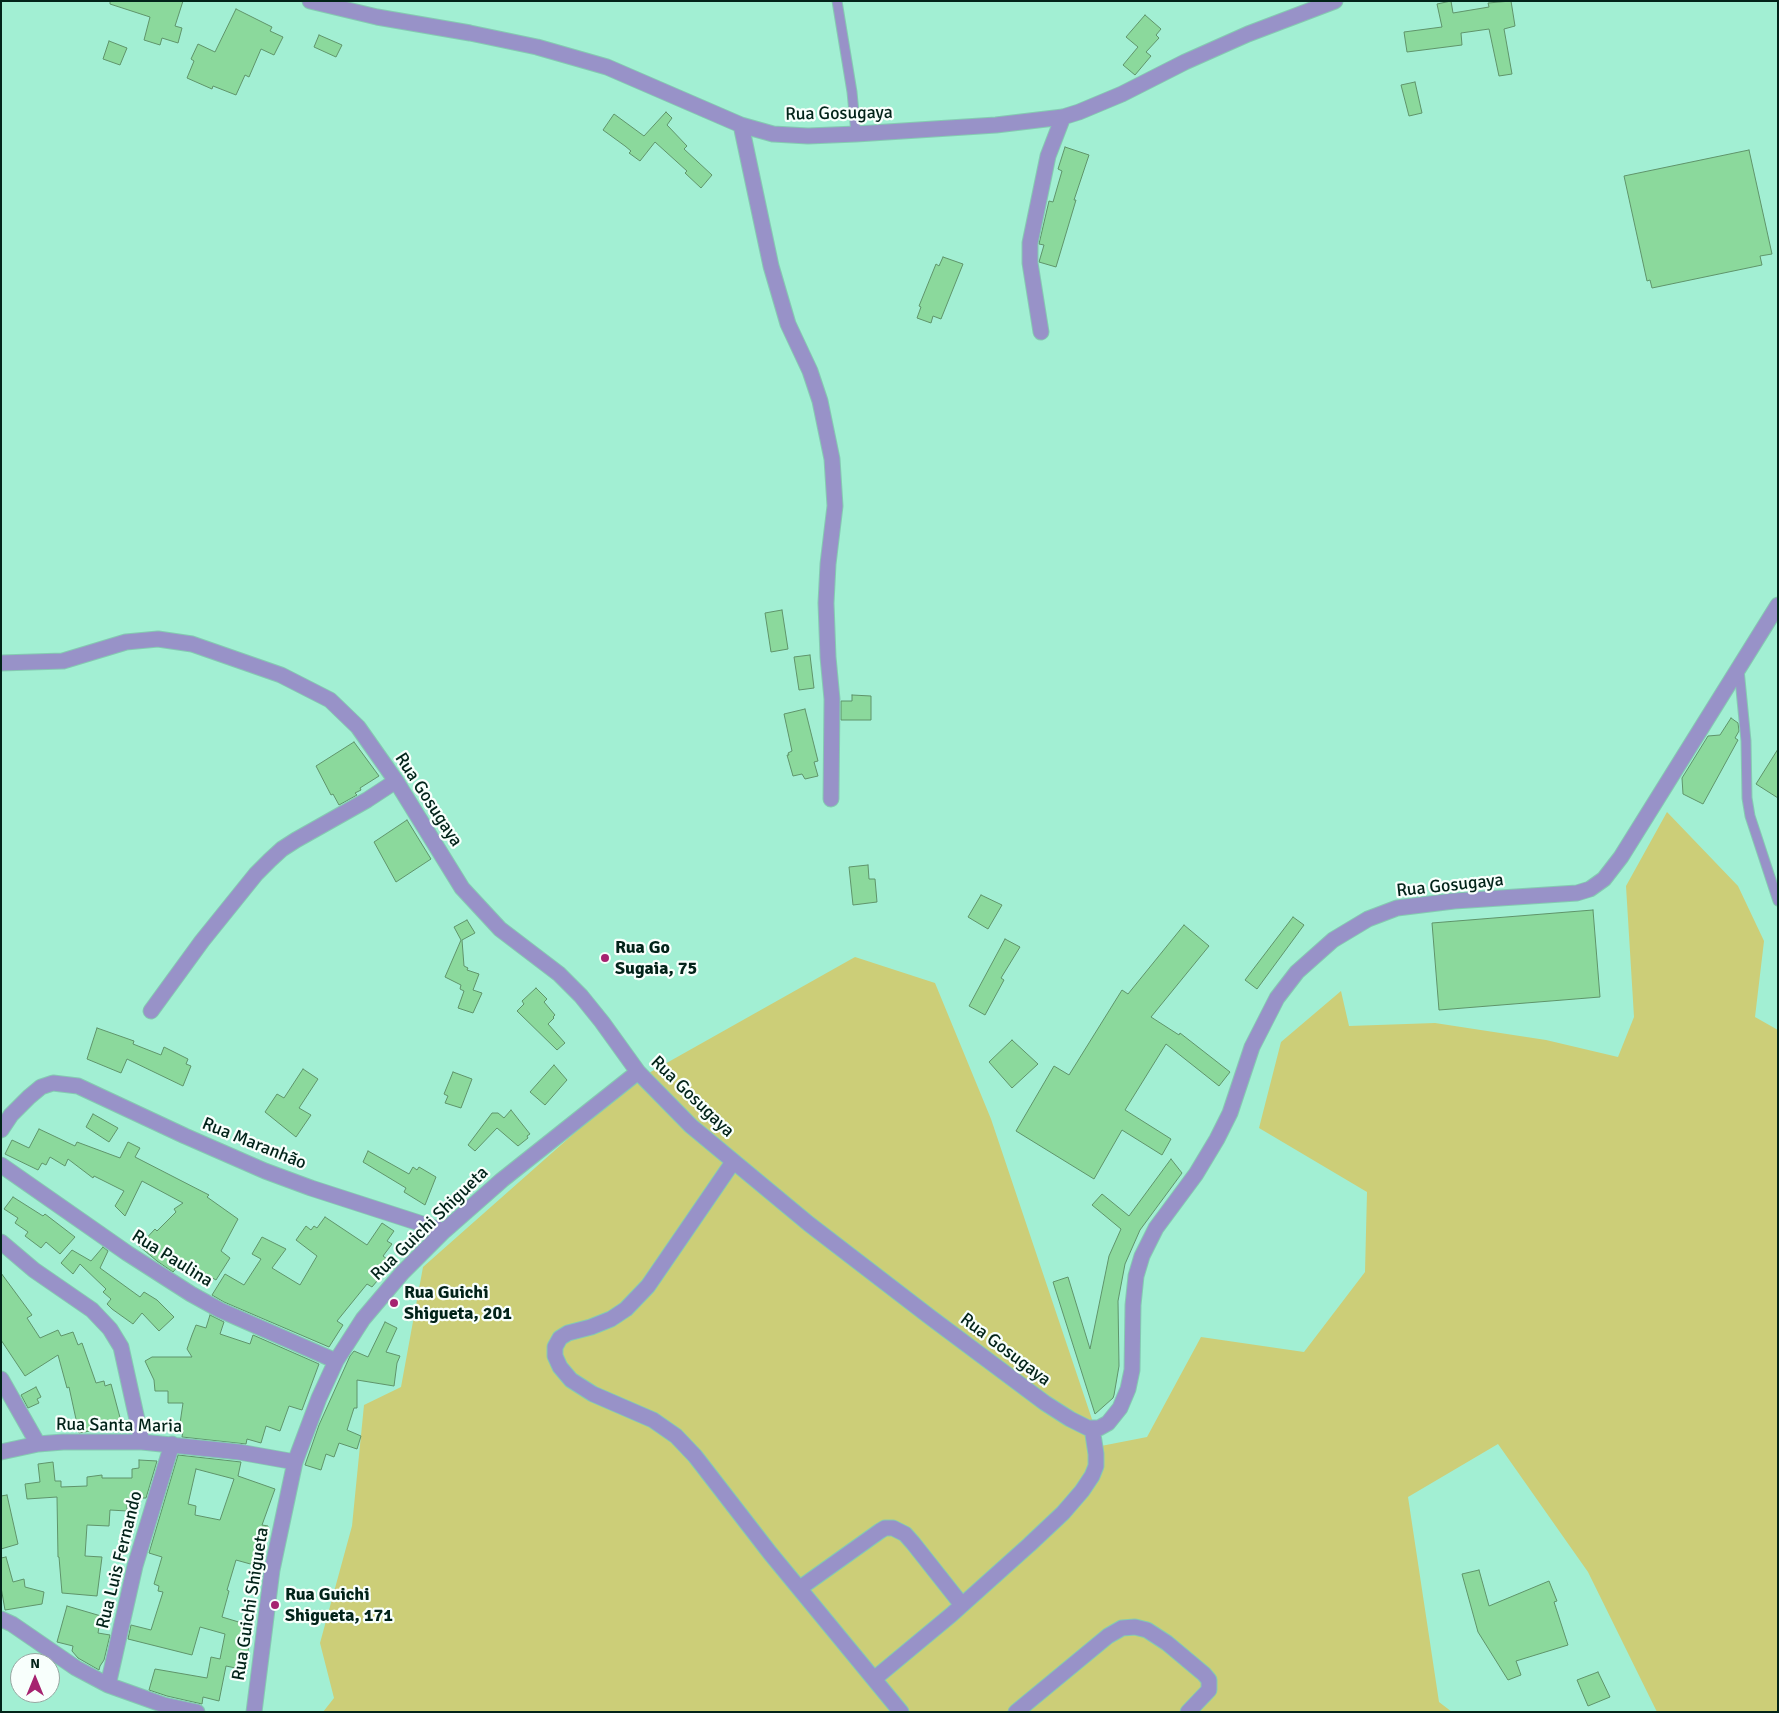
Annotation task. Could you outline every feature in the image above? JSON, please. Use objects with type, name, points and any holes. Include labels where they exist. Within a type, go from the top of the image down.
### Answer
[{"type":"street","name":"Rua Gosugaya","points":[[310,1],[377,17],[478,34],[537,47],[606,67],[741,125],[773,134],[808,136],[996,125],[1063,117],[1122,94],[1185,62],[1248,34],[1336,1]]},
{"type":"street","points":[[1041,332],[1030,263],[1030,243],[1048,156],[1063,117]]},
{"type":"street","points":[[741,125],[771,266],[788,324],[810,371],[820,401],[832,459],[835,506],[828,564],[826,603],[832,699],[831,799]]},
{"type":"street","name":"Rua Gosugaya","points":[[1,663],[63,661],[126,642],[158,639],[192,644],[281,675],[330,700],[358,727],[396,782],[462,888],[500,928],[560,974],[581,996],[638,1072],[691,1126],[733,1162],[907,1300],[1045,1403],[1088,1428],[1099,1428],[1108,1423],[1120,1408],[1128,1389],[1132,1370],[1133,1305],[1136,1276],[1142,1256],[1156,1228],[1196,1174],[1218,1139],[1230,1113],[1252,1047],[1277,998],[1298,972],[1334,940],[1368,919],[1397,908],[1446,902],[1577,893],[1590,889],[1604,879],[1621,857],[1778,605]]},
{"type":"street","points":[[152,1011],[202,941],[256,874],[270,860],[296,840],[396,782]]},
{"type":"street","name":"Rua Guichi Shigueta","points":[[254,1712],[272,1570],[295,1462],[319,1398],[336,1361],[363,1319],[402,1273],[444,1231],[502,1180],[638,1072]]},
{"type":"street","name":"Rua Maranhão","points":[[1,1130],[11,1115],[41,1086],[53,1083],[78,1086],[266,1171],[311,1188],[444,1231]]},
{"type":"street","points":[[733,1162],[648,1286],[626,1309],[611,1319],[568,1333],[560,1338],[555,1347],[555,1356],[560,1367],[571,1380],[593,1394],[653,1420],[676,1436],[695,1456],[901,1712]]},
{"type":"street","name":"Rua Paulina","points":[[1,1165],[120,1248],[191,1294],[220,1310],[336,1361]]},
{"type":"street","points":[[1,1242],[34,1270],[92,1310],[110,1329],[123,1354],[142,1442]]},
{"type":"street","points":[[1,1379],[38,1444]]},
{"type":"street","points":[[874,1679],[962,1605],[1063,1513],[1082,1492],[1096,1466],[1092,1428]]},
{"type":"street","name":"Rua Santa Maria","points":[[1,1452],[38,1444],[63,1442],[142,1442],[239,1452],[295,1462]]},
{"type":"street","name":"Rua Luis Fernando","points":[[108,1686],[135,1566],[172,1444]]},
{"type":"street","points":[[800,1588],[880,1530],[893,1528],[905,1534],[962,1605]]},
{"type":"street","points":[[1,1619],[12,1624],[76,1668],[108,1686],[164,1705],[197,1712]]},
{"type":"street","points":[[1016,1712],[1108,1636],[1122,1628],[1135,1627],[1147,1630],[1160,1639],[1209,1680],[1209,1690],[1188,1712]]},
{"type":"lane","points":[[837,1],[852,92],[856,134]]},
{"type":"lane","points":[[1739,668],[1746,741],[1749,807],[1778,901]]},
{"type":"green space","points":[[1667,812],[1738,886],[1764,941],[1755,1017],[1778,1030],[1778,1712],[1657,1712],[1588,1572],[1498,1444],[1408,1497],[1439,1702],[1452,1712],[323,1712],[334,1698],[320,1643],[352,1526],[364,1405],[401,1387],[423,1267],[631,1083],[855,957],[935,983],[991,1119],[1101,1446],[1147,1437],[1201,1337],[1304,1352],[1365,1272],[1367,1192],[1259,1128],[1281,1042],[1341,991],[1349,1026],[1435,1023],[1546,1040],[1618,1057],[1634,1017],[1626,886]]},
{"type":"building","points":[[110,1],[183,1],[175,26],[182,28],[178,43],[162,38],[160,45],[144,40],[150,17],[110,4]]},
{"type":"building","points":[[1451,1],[1453,13],[1489,7],[1488,3],[1511,1],[1515,26],[1504,29],[1512,74],[1499,76],[1489,29],[1461,33],[1462,45],[1407,52],[1404,32],[1442,27],[1437,4]]},
{"type":"building","points":[[236,9],[272,27],[270,31],[283,37],[274,55],[261,49],[249,77],[245,75],[236,95],[213,86],[212,89],[187,78],[194,61],[191,59],[198,44],[215,52]]},
{"type":"building","points":[[1145,15],[1161,29],[1156,35],[1159,38],[1146,52],[1151,56],[1135,75],[1123,65],[1138,47],[1126,37]]},
{"type":"building","points":[[319,35],[342,45],[336,57],[314,47]]},
{"type":"building","points":[[109,41],[127,48],[120,65],[103,59]]},
{"type":"building","points":[[1415,82],[1422,113],[1409,116],[1401,85]]},
{"type":"building","points":[[666,112],[672,118],[667,125],[687,146],[684,149],[712,175],[701,188],[685,173],[687,171],[655,142],[640,161],[629,153],[631,151],[603,130],[614,114],[644,136]]},
{"type":"building","points":[[1065,147],[1089,155],[1074,200],[1076,200],[1056,267],[1039,262],[1044,245],[1039,244],[1049,201],[1053,202],[1062,171],[1058,169]]},
{"type":"building","points":[[1749,150],[1772,254],[1760,256],[1762,265],[1652,288],[1650,280],[1647,281],[1624,176]]},
{"type":"building","points":[[943,257],[963,264],[941,319],[933,316],[931,323],[917,318],[921,307],[919,306],[936,264],[939,266]]},
{"type":"building","points":[[782,610],[788,649],[771,652],[765,613]]},
{"type":"building","points":[[810,655],[814,688],[799,690],[794,657]]},
{"type":"building","points":[[852,695],[871,696],[871,720],[841,720],[841,701],[852,701]]},
{"type":"building","points":[[805,709],[818,761],[814,762],[818,776],[805,779],[802,774],[793,776],[787,755],[792,751],[784,714]]},
{"type":"building","points":[[1731,718],[1738,723],[1739,731],[1735,738],[1738,740],[1703,804],[1683,794],[1682,778],[1708,736],[1720,735]]},
{"type":"building","points":[[354,742],[379,776],[360,788],[361,790],[355,793],[357,795],[339,805],[333,794],[331,795],[316,766]]},
{"type":"building","points":[[1778,749],[1778,798],[1756,784]]},
{"type":"building","points":[[407,820],[431,859],[396,882],[374,842]]},
{"type":"building","points":[[868,865],[869,879],[875,879],[877,902],[853,905],[849,867]]},
{"type":"building","points":[[981,895],[1002,905],[988,929],[968,917]]},
{"type":"building","points":[[1593,910],[1600,997],[1439,1010],[1432,923]]},
{"type":"building","points":[[1293,917],[1304,925],[1257,989],[1245,980]]},
{"type":"building","points":[[467,920],[475,933],[462,940],[464,966],[468,968],[467,970],[479,974],[473,990],[482,993],[473,1013],[458,1008],[464,991],[460,989],[461,985],[445,977],[461,940],[454,927]]},
{"type":"building","points":[[1184,925],[1209,946],[1151,1017],[1179,1035],[1180,1033],[1230,1072],[1219,1086],[1166,1044],[1125,1110],[1171,1139],[1162,1155],[1122,1130],[1094,1179],[1016,1131],[1054,1066],[1069,1075],[1122,990],[1128,994]]},
{"type":"building","points":[[1005,939],[1020,947],[1001,978],[1004,980],[985,1015],[969,1006]]},
{"type":"building","points":[[536,988],[547,999],[544,1002],[555,1015],[548,1024],[565,1043],[557,1050],[517,1011],[524,1004],[522,1001]]},
{"type":"building","points":[[97,1028],[134,1041],[133,1044],[161,1055],[164,1047],[188,1059],[186,1064],[191,1066],[183,1086],[127,1059],[121,1073],[87,1059]]},
{"type":"building","points":[[1012,1040],[1038,1064],[1012,1088],[989,1062]]},
{"type":"building","points":[[554,1065],[567,1080],[545,1105],[530,1092]]},
{"type":"building","points":[[303,1069],[318,1079],[299,1108],[311,1115],[296,1137],[265,1112],[277,1094],[284,1098]]},
{"type":"building","points":[[453,1072],[472,1079],[461,1108],[445,1103],[448,1096],[444,1094]]},
{"type":"building","points":[[511,1110],[530,1134],[527,1136],[528,1138],[518,1146],[497,1128],[475,1151],[468,1145],[492,1113],[498,1113],[504,1118]]},
{"type":"building","points":[[93,1114],[118,1128],[109,1142],[86,1127]]},
{"type":"building","points":[[39,1129],[75,1146],[77,1142],[120,1158],[128,1142],[140,1148],[135,1157],[209,1195],[207,1197],[238,1219],[221,1251],[230,1258],[216,1280],[183,1261],[173,1272],[139,1246],[155,1229],[157,1231],[176,1212],[174,1209],[183,1203],[142,1181],[125,1216],[115,1206],[124,1191],[94,1176],[93,1178],[68,1159],[65,1166],[50,1157],[46,1165],[42,1163],[38,1170],[5,1154],[12,1140],[29,1148]]},
{"type":"building","points":[[368,1151],[409,1174],[413,1167],[417,1170],[419,1167],[436,1177],[425,1205],[404,1192],[406,1188],[363,1162]]},
{"type":"building","points":[[1171,1159],[1182,1173],[1140,1230],[1125,1264],[1118,1301],[1119,1366],[1114,1395],[1095,1414],[1053,1282],[1068,1277],[1090,1349],[1109,1256],[1121,1229],[1092,1205],[1102,1194],[1129,1216]]},
{"type":"building","points":[[13,1197],[43,1216],[45,1214],[75,1237],[60,1254],[46,1242],[41,1248],[25,1236],[28,1232],[15,1223],[18,1218],[4,1209]]},
{"type":"building","points":[[325,1217],[367,1245],[382,1223],[394,1231],[387,1241],[392,1244],[383,1256],[392,1263],[372,1287],[367,1284],[337,1321],[343,1325],[329,1347],[224,1302],[212,1295],[225,1274],[244,1285],[261,1259],[252,1254],[262,1237],[286,1249],[272,1268],[300,1285],[317,1256],[296,1240],[306,1226],[311,1230],[314,1226],[317,1228]]},
{"type":"building","points":[[103,1247],[108,1251],[100,1268],[140,1297],[144,1292],[157,1300],[174,1317],[159,1331],[142,1313],[133,1324],[112,1309],[107,1304],[111,1299],[103,1292],[106,1289],[80,1264],[73,1274],[61,1263],[72,1250],[91,1261]]},
{"type":"building","points":[[1,1273],[32,1315],[27,1318],[40,1338],[58,1330],[61,1336],[73,1332],[78,1345],[82,1343],[96,1383],[104,1381],[105,1386],[111,1384],[122,1425],[79,1433],[69,1387],[67,1388],[58,1355],[25,1376],[1,1340]]},
{"type":"building","points":[[210,1315],[224,1322],[220,1334],[250,1344],[253,1335],[319,1364],[302,1410],[289,1406],[280,1431],[266,1426],[261,1443],[247,1439],[246,1444],[182,1437],[183,1431],[179,1430],[183,1403],[168,1403],[168,1391],[155,1391],[154,1380],[145,1361],[152,1357],[192,1357],[187,1349],[196,1325],[206,1328]]},
{"type":"building","points":[[385,1322],[397,1328],[386,1352],[400,1356],[397,1363],[394,1386],[357,1380],[357,1408],[354,1408],[347,1430],[361,1436],[357,1449],[339,1443],[334,1457],[326,1454],[321,1470],[305,1465],[319,1425],[350,1356],[354,1351],[368,1357]]},
{"type":"building","points":[[36,1387],[41,1397],[37,1399],[39,1403],[28,1408],[21,1395]]},
{"type":"building","points":[[178,1455],[241,1462],[238,1476],[275,1489],[262,1525],[268,1526],[262,1551],[259,1550],[254,1565],[236,1560],[227,1590],[229,1591],[222,1617],[252,1626],[245,1670],[226,1666],[219,1701],[203,1697],[202,1704],[149,1690],[155,1669],[207,1678],[211,1657],[220,1659],[225,1634],[200,1627],[192,1655],[128,1639],[131,1625],[151,1630],[163,1592],[158,1591],[159,1586],[154,1584],[162,1557],[149,1553]],"holes":[[[196,1469],[234,1479],[220,1520],[195,1515],[196,1506],[188,1504]]]},
{"type":"building","points":[[139,1460],[157,1461],[146,1498],[130,1498],[130,1503],[127,1503],[127,1511],[110,1510],[109,1526],[87,1525],[85,1556],[102,1557],[97,1596],[62,1593],[58,1557],[57,1497],[27,1499],[25,1484],[40,1482],[38,1464],[53,1462],[55,1481],[61,1481],[61,1487],[87,1486],[87,1477],[102,1475],[102,1478],[132,1478],[132,1469],[139,1468]]},
{"type":"building","points":[[7,1495],[18,1544],[1,1549],[1,1496]]},
{"type":"building","points":[[6,1557],[13,1582],[24,1579],[25,1587],[44,1592],[42,1604],[5,1610],[1,1587],[1,1558]]},
{"type":"building","points":[[1479,1570],[1489,1606],[1549,1581],[1557,1601],[1554,1602],[1568,1645],[1516,1661],[1521,1675],[1508,1680],[1478,1632],[1462,1574]]},
{"type":"building","points":[[67,1606],[101,1616],[98,1633],[110,1635],[104,1660],[99,1670],[78,1658],[72,1651],[73,1646],[57,1642]]},
{"type":"building","points":[[1598,1672],[1610,1697],[1588,1706],[1577,1680]]},
{"type":"place","name":"Rua Go Sugaia, 75","points":[[605,958]]},
{"type":"place","name":"Rua Guichi Shigueta, 201","points":[[394,1303]]},
{"type":"place","name":"Rua Guichi Shigueta, 171","points":[[275,1605]]}]
